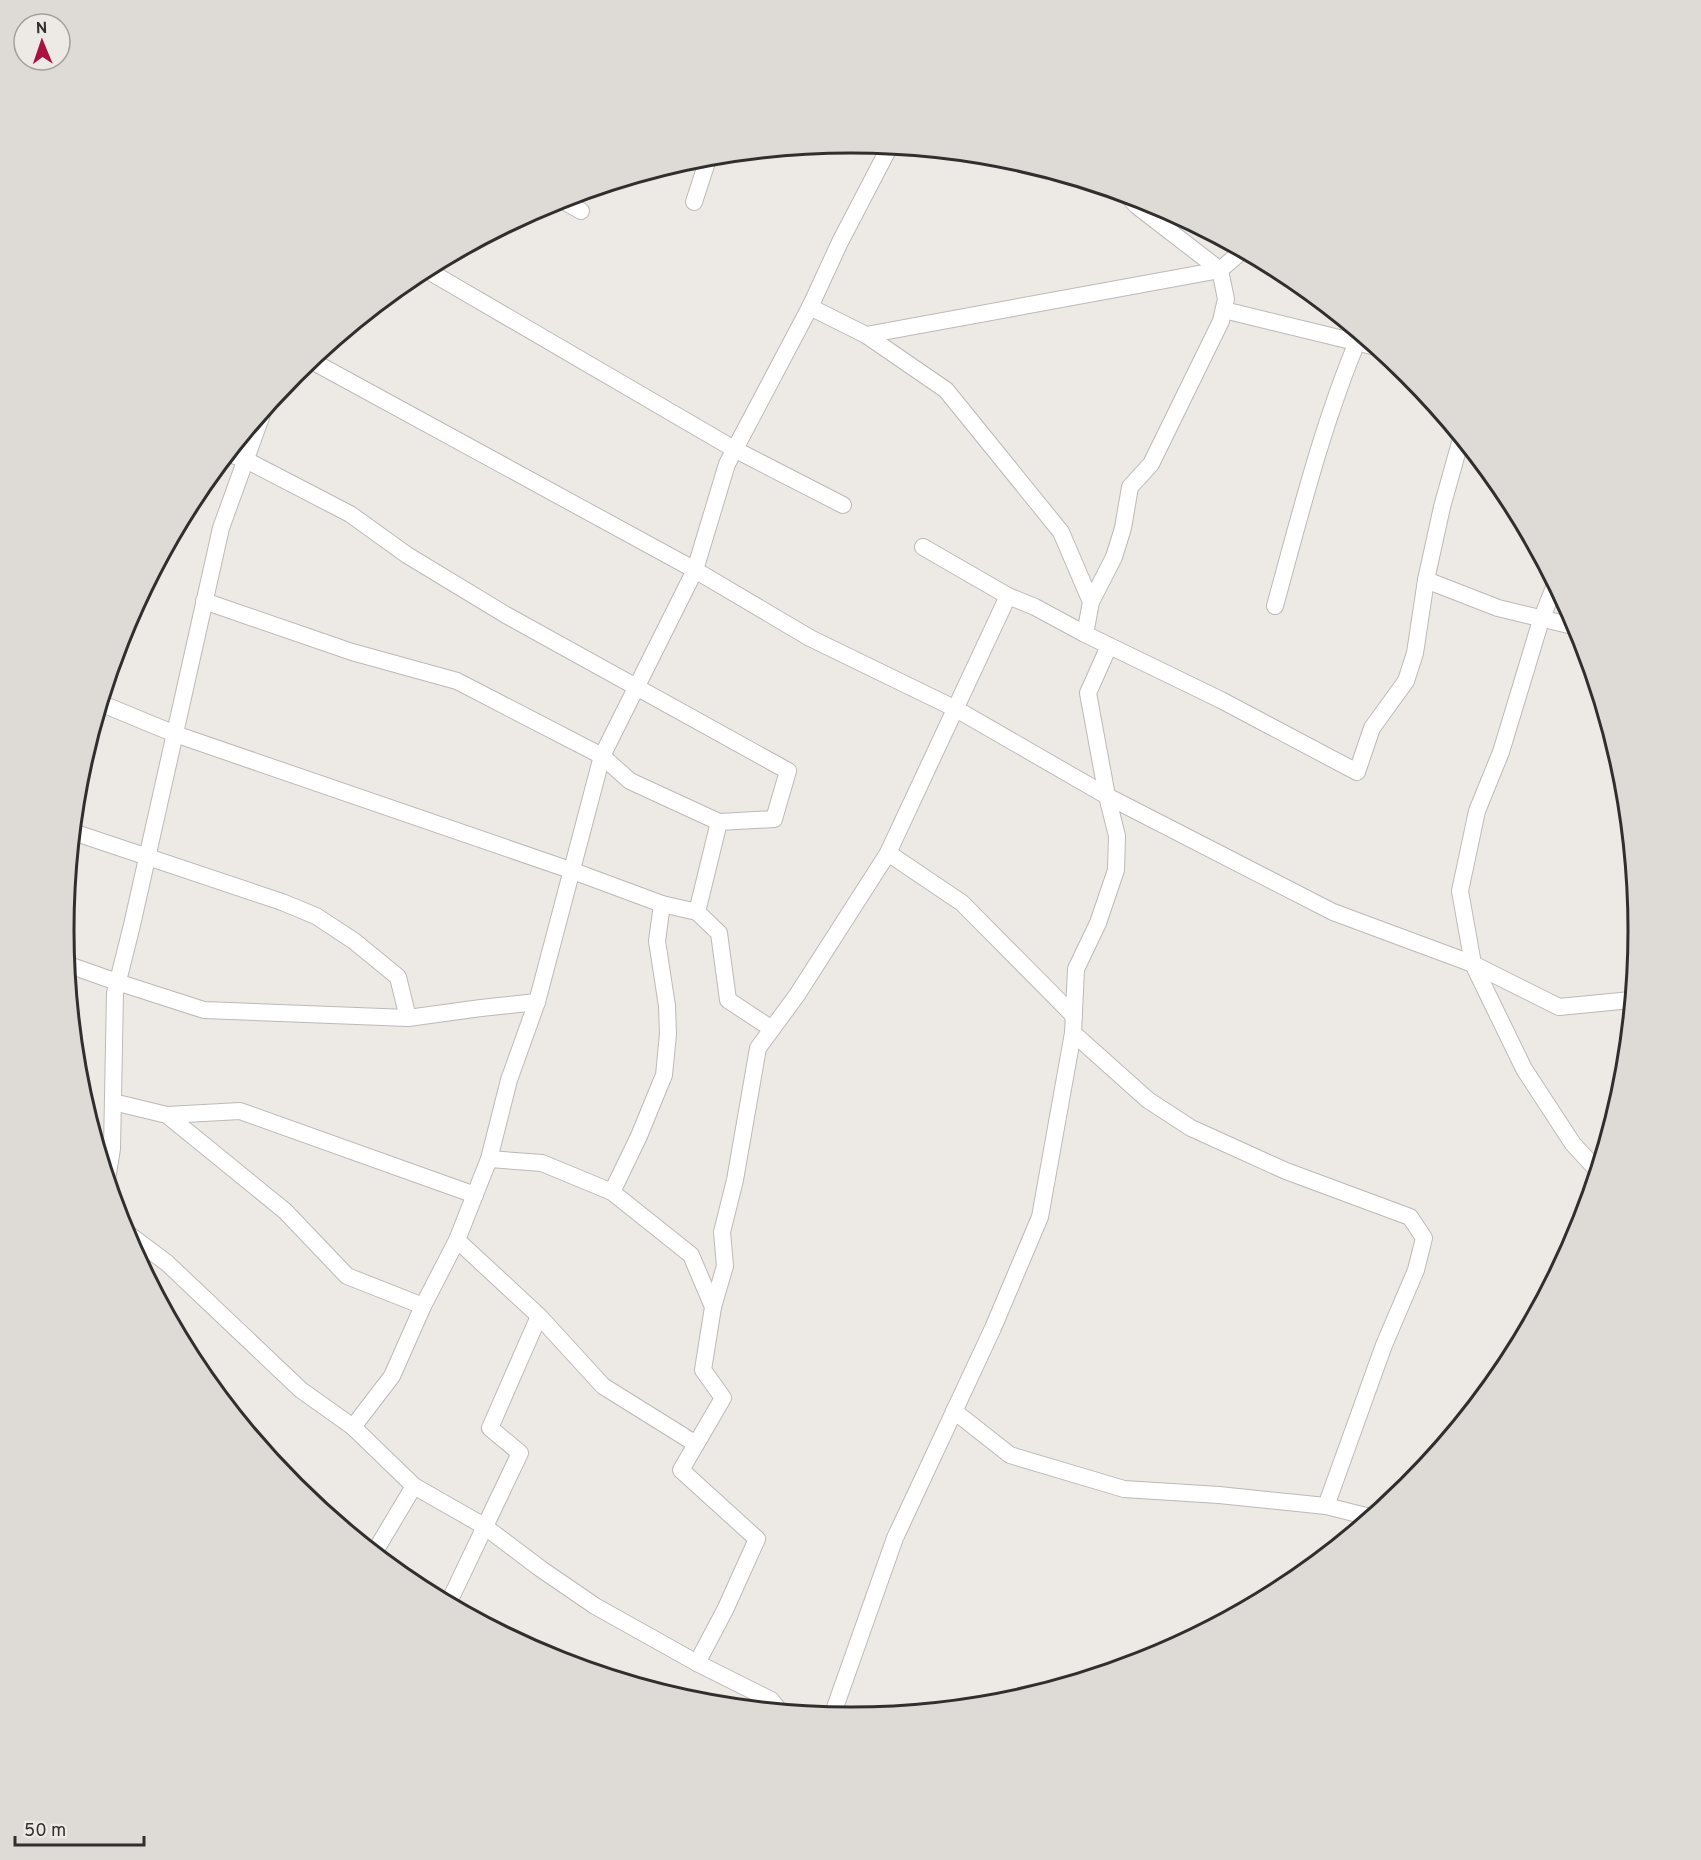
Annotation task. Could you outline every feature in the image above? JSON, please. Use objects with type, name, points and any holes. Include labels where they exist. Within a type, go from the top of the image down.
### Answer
[{"type":"street","points":[[353,1428],[392,1376],[423,1306],[457,1240],[489,1159],[509,1080],[537,1002],[602,756],[695,570],[727,464],[734,449],[810,307],[840,242],[886,154]]},
{"type":"street","points":[[694,202],[705,167]]},
{"type":"street","points":[[571,205],[581,211]]},
{"type":"street","points":[[1084,634],[1091,602],[1114,557],[1123,528],[1131,487],[1151,464],[1167,434],[1221,321],[1226,299],[1220,270],[1142,210]]},
{"type":"street","points":[[866,335],[1220,270],[1236,255]]},
{"type":"street","points":[[434,274],[734,449],[843,505]]},
{"type":"street","points":[[810,307],[866,335],[946,390],[1061,532],[1091,602]]},
{"type":"street","points":[[1224,310],[1353,338]]},
{"type":"street","points":[[1275,606],[1309,483],[1346,367],[1357,341]]},
{"type":"street","points":[[318,365],[695,570],[810,638],[956,709],[1107,796],[1333,912],[1473,964],[1559,1007],[1624,1001]]},
{"type":"street","points":[[110,1163],[117,982],[221,528],[257,429]]},
{"type":"street","points":[[923,547],[1008,596],[1035,607],[1084,634],[1221,700],[1356,772],[1372,728],[1406,681],[1409,672],[1415,653],[1426,580],[1442,507],[1459,447]]},
{"type":"street","points":[[204,601],[352,652],[457,681],[602,756],[630,781],[719,822],[774,819],[788,771],[637,689],[455,585],[407,555],[350,514],[235,456]]},
{"type":"street","points":[[1426,580],[1498,608],[1564,625]]},
{"type":"street","points":[[1551,595],[1541,620],[1501,752],[1477,811],[1460,891],[1473,964],[1524,1070],[1574,1144],[1591,1163]]},
{"type":"street","points":[[697,1663],[725,1610],[757,1539],[681,1470],[723,1398],[703,1370],[713,1307],[725,1266],[722,1232],[735,1180],[758,1048],[797,995],[888,853],[1008,596]]},
{"type":"street","points":[[835,1706],[895,1538],[993,1328],[1040,1216],[1073,1024],[1076,969],[1098,923],[1116,870],[1117,836],[1107,796],[1088,693],[1110,646]]},
{"type":"street","points":[[107,706],[175,734],[573,871],[662,904],[697,912],[719,933],[728,1000],[772,1029]]},
{"type":"street","points":[[697,912],[719,822]]},
{"type":"street","points":[[79,834],[147,859],[282,902],[316,916],[354,941],[398,977],[408,1018]]},
{"type":"street","points":[[888,853],[962,903],[1073,1024],[1148,1100],[1191,1128],[1286,1171],[1410,1216],[1424,1238],[1416,1270],[1384,1345],[1326,1506]]},
{"type":"street","points":[[612,1192],[639,1136],[664,1075],[668,1034],[667,1006],[657,941],[662,904]]},
{"type":"street","points":[[75,967],[204,1010],[408,1018],[537,1002]]},
{"type":"street","points":[[113,1102],[167,1115],[240,1111],[475,1195]]},
{"type":"street","points":[[167,1115],[285,1211],[347,1276],[423,1306]]},
{"type":"street","points":[[105,1146],[112,1149]]},
{"type":"street","points":[[489,1159],[542,1162],[612,1192],[691,1255],[713,1307]]},
{"type":"street","points":[[457,1240],[540,1316],[603,1386],[696,1444]]},
{"type":"street","points":[[140,1243],[167,1263],[302,1390],[353,1428],[414,1486],[484,1526],[595,1606],[773,1702]]},
{"type":"street","points":[[452,1596],[520,1453],[490,1428],[540,1316]]},
{"type":"street","points":[[954,1411],[1010,1455],[1124,1489],[1219,1495],[1326,1506],[1362,1515]]},
{"type":"street","points":[[378,1547],[414,1486]]}]
